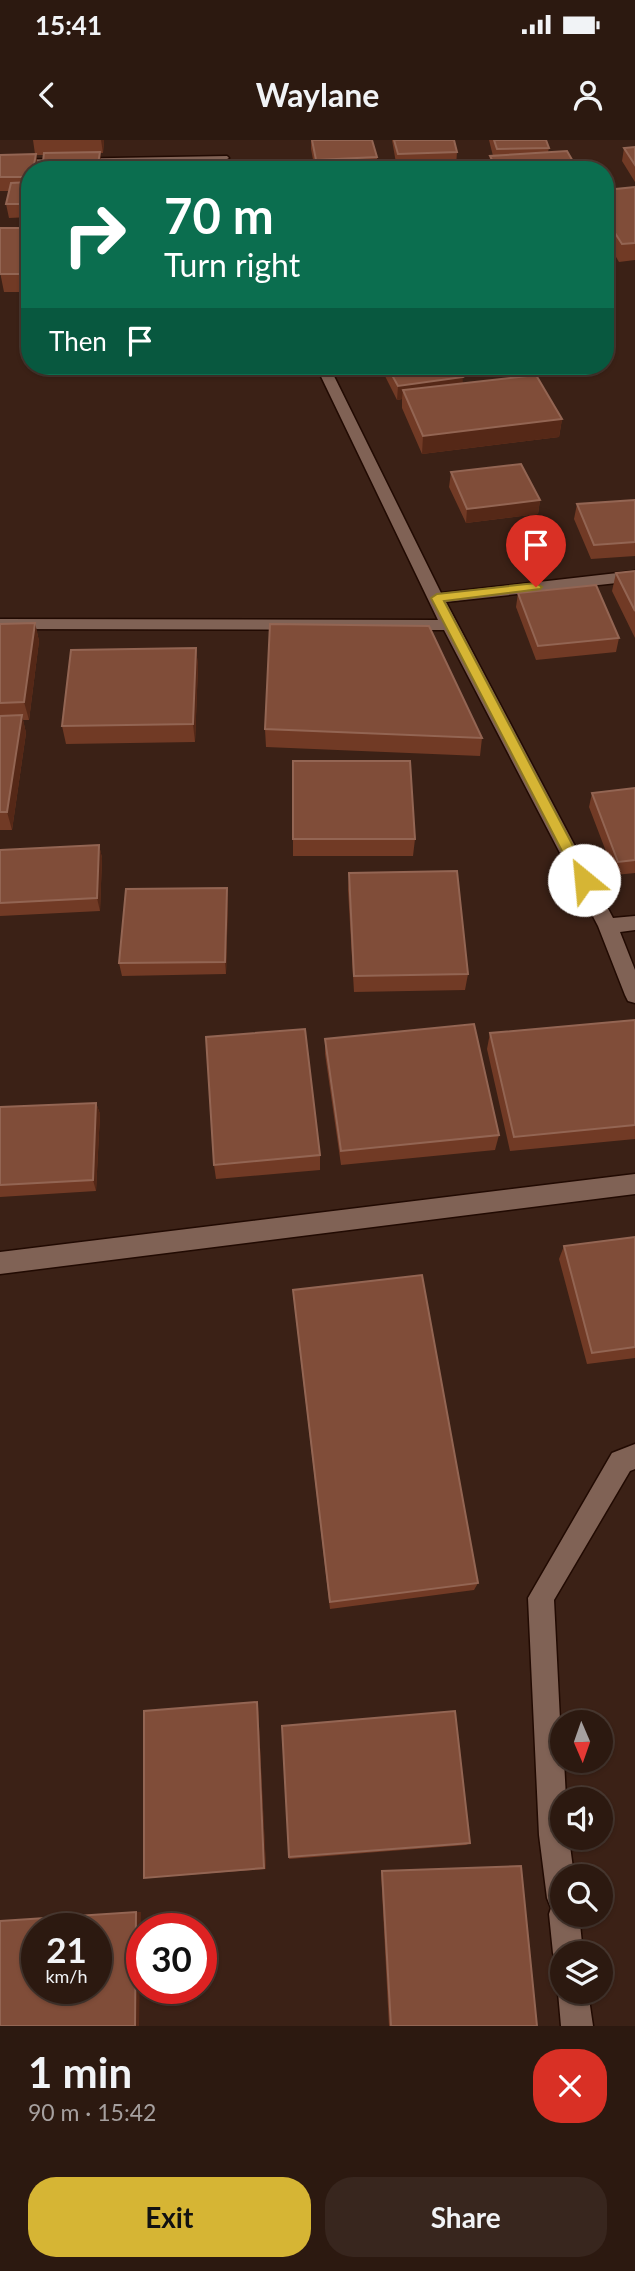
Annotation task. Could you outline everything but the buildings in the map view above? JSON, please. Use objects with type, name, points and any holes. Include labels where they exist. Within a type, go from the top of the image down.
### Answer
[{"type":"street","points":[[45,161],[223,153],[225,161]]},
{"type":"street","points":[[0,163],[21,162]]},
{"type":"street","points":[[326,375],[449,625],[608,926],[635,995]]},
{"type":"street","points":[[437,598],[635,576]]},
{"type":"street","points":[[0,624],[449,625]]},
{"type":"street","points":[[608,926],[635,923]]},
{"type":"street","points":[[0,1263],[635,1184]]},
{"type":"street","points":[[558,1864],[541,1598],[621,1462],[635,1456]]},
{"type":"street","points":[[574,2004],[577,2026]]},
{"type":"route","points":[[536,587],[437,598],[584,880]]}]
